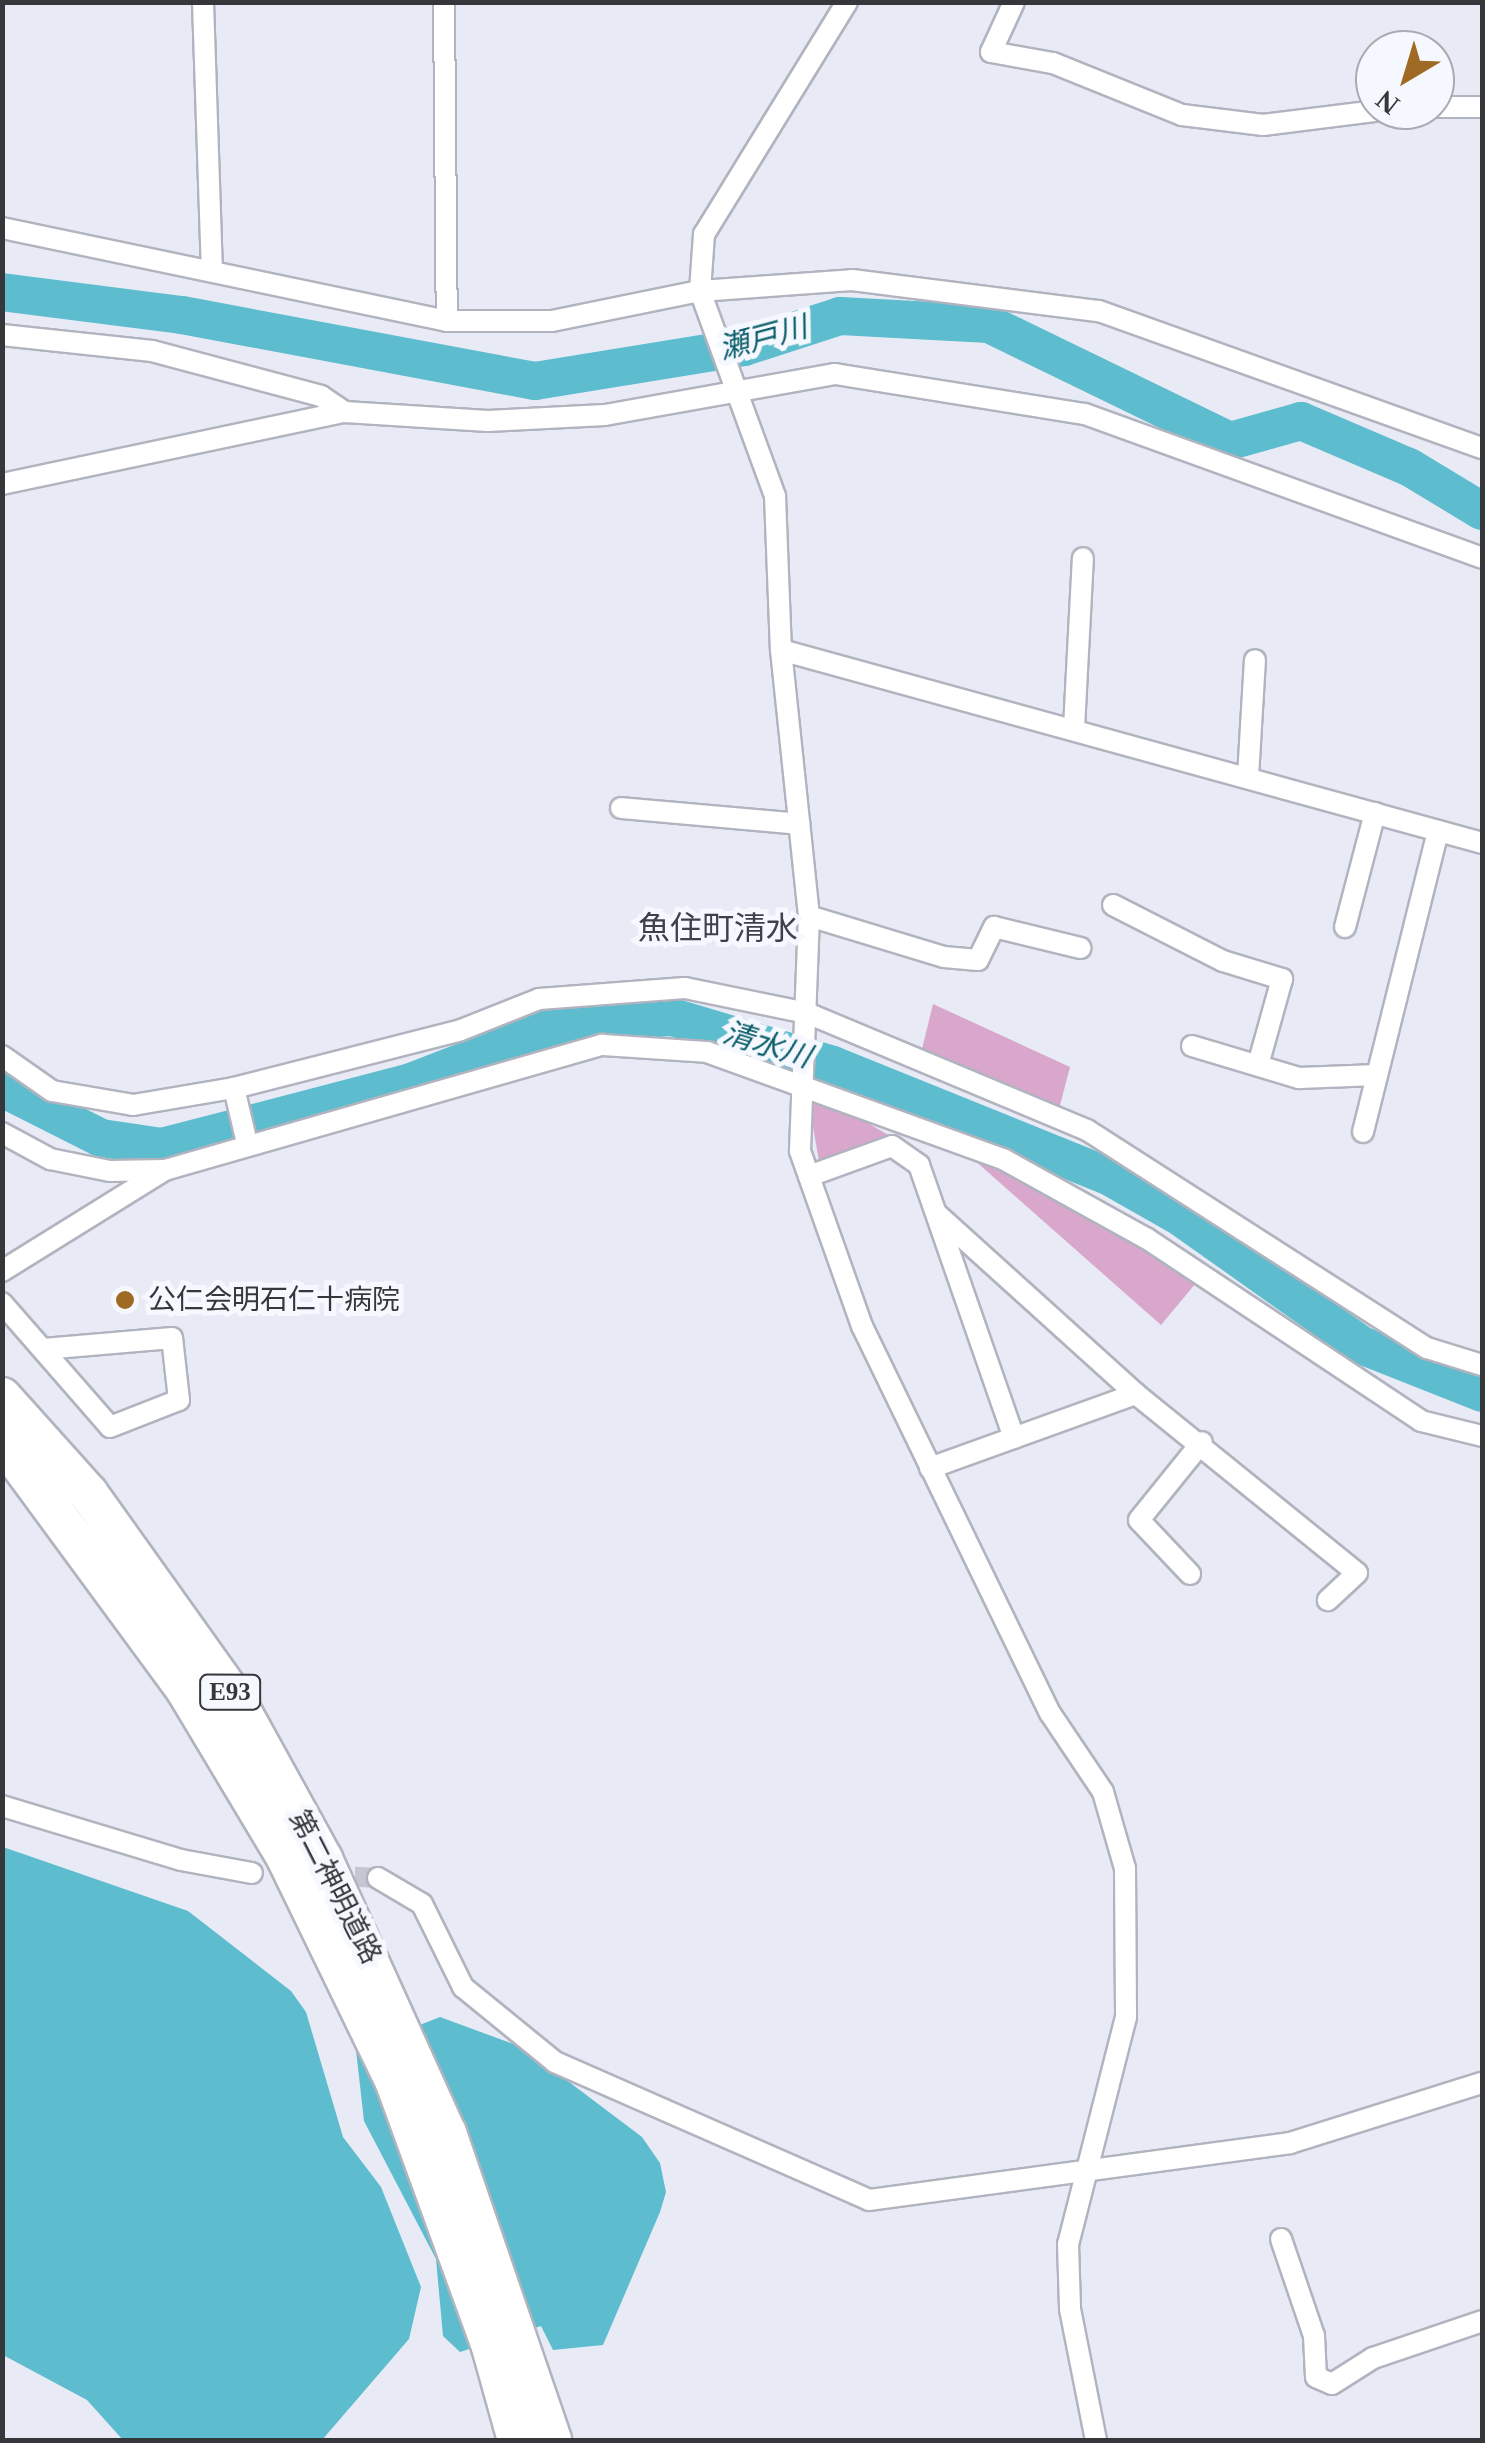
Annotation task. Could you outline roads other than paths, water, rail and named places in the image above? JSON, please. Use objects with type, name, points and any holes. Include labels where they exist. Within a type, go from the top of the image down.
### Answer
[{"type":"highway","name":"第二神明道路","points":[[2,1397],[89,1494],[234,1697],[388,2028],[506,2343],[552,2440]]},
{"type":"highway","name":"第二神明道路","points":[[2,1440],[185,1689],[388,2028]]},
{"type":"highway","name":"第二神明道路","points":[[506,2343],[517,2440]]},
{"type":"street","points":[[203,2],[212,270]]},
{"type":"street","points":[[444,2],[447,320]]},
{"type":"street","points":[[847,2],[704,234],[703,296],[729,386],[775,496],[781,650],[809,916],[800,1151],[862,1326],[1050,1714],[1103,1792],[1125,1868],[1126,2017],[1068,2244],[1070,2309],[1096,2440]]},
{"type":"street","points":[[1014,2],[991,52],[1053,63],[1182,115],[1263,125],[1355,114]]},
{"type":"street","points":[[1455,106],[1482,107]]},
{"type":"street","points":[[2,228],[212,270],[310,298],[447,320],[552,321],[703,296],[852,280],[1099,311],[1482,448]]},
{"type":"street","points":[[2,335],[152,351],[320,396],[345,412]]},
{"type":"street","points":[[2,484],[345,412],[488,422],[605,415],[729,386],[835,374],[1085,414],[1482,558]]},
{"type":"street","points":[[1074,728],[1084,558]]},
{"type":"street","points":[[781,650],[1482,843]]},
{"type":"street","points":[[1248,777],[1255,660]]},
{"type":"street","points":[[621,808],[799,824]]},
{"type":"street","points":[[1345,927],[1375,813]]},
{"type":"street","points":[[1363,1132],[1438,831]]},
{"type":"street","points":[[1113,905],[1223,961],[1282,979],[1258,1066]]},
{"type":"street","points":[[809,916],[944,958],[978,960],[994,927],[1080,948]]},
{"type":"street","points":[[2,1056],[52,1092],[133,1105],[234,1088],[461,1030],[539,999],[685,988],[807,1012],[1087,1130],[1427,1348],[1482,1365]]},
{"type":"street","points":[[2,1271],[165,1170],[247,1143],[602,1045],[707,1052],[800,1091],[1005,1160],[1160,1248],[1421,1421],[1482,1436]]},
{"type":"street","points":[[1192,1046],[1299,1078],[1377,1075]]},
{"type":"street","points":[[234,1088],[247,1143]]},
{"type":"street","points":[[2,1133],[50,1158],[110,1172],[165,1170]]},
{"type":"street","points":[[809,1176],[892,1146],[919,1165],[1014,1438]]},
{"type":"street","points":[[938,1216],[1136,1394],[1202,1442],[1357,1574],[1328,1600]]},
{"type":"street","points":[[2,1303],[110,1427],[179,1400],[172,1338],[43,1349]]},
{"type":"street","points":[[930,1468],[1136,1394]]},
{"type":"street","points":[[1190,1574],[1139,1520],[1202,1442]]},
{"type":"street","points":[[2,1806],[181,1860],[252,1872]]},
{"type":"street","points":[[378,1878],[422,1904],[462,1987],[555,2062],[869,2200],[1290,2143],[1482,2083]]},
{"type":"street","points":[[1281,2239],[1314,2336],[1316,2378],[1332,2384],[1373,2358],[1482,2322]]},
{"type":"water","points":[[3,1847],[188,1911],[291,1991],[306,2012],[343,2137],[381,2187],[421,2287],[409,2339],[322,2440],[123,2440],[87,2400],[3,2355]]},
{"type":"water","points":[[440,2017],[524,2048],[642,2137],[660,2163],[666,2192],[660,2212],[603,2345],[553,2350],[541,2326],[460,2352],[443,2336],[436,2259],[364,2121],[356,2050]]},
{"type":"waterway","name":"瀬戸川","points":[[2,292],[182,315],[535,381],[744,347],[840,316],[989,324],[1230,441],[1301,421],[1409,467],[1482,511]]},
{"type":"waterway","name":"清水川","points":[[2,1088],[101,1138],[162,1147],[411,1082],[550,1028],[672,1017],[833,1065],[1110,1177],[1179,1216],[1361,1345],[1482,1393]]},
{"type":"tunnel","points":[[325,1875],[378,1878]]},
{"type":"place","name":"公仁会明石仁十病院","points":[[125,1300]]},
{"type":"district","name":"魚住町清水","points":[[718,928]]}]
